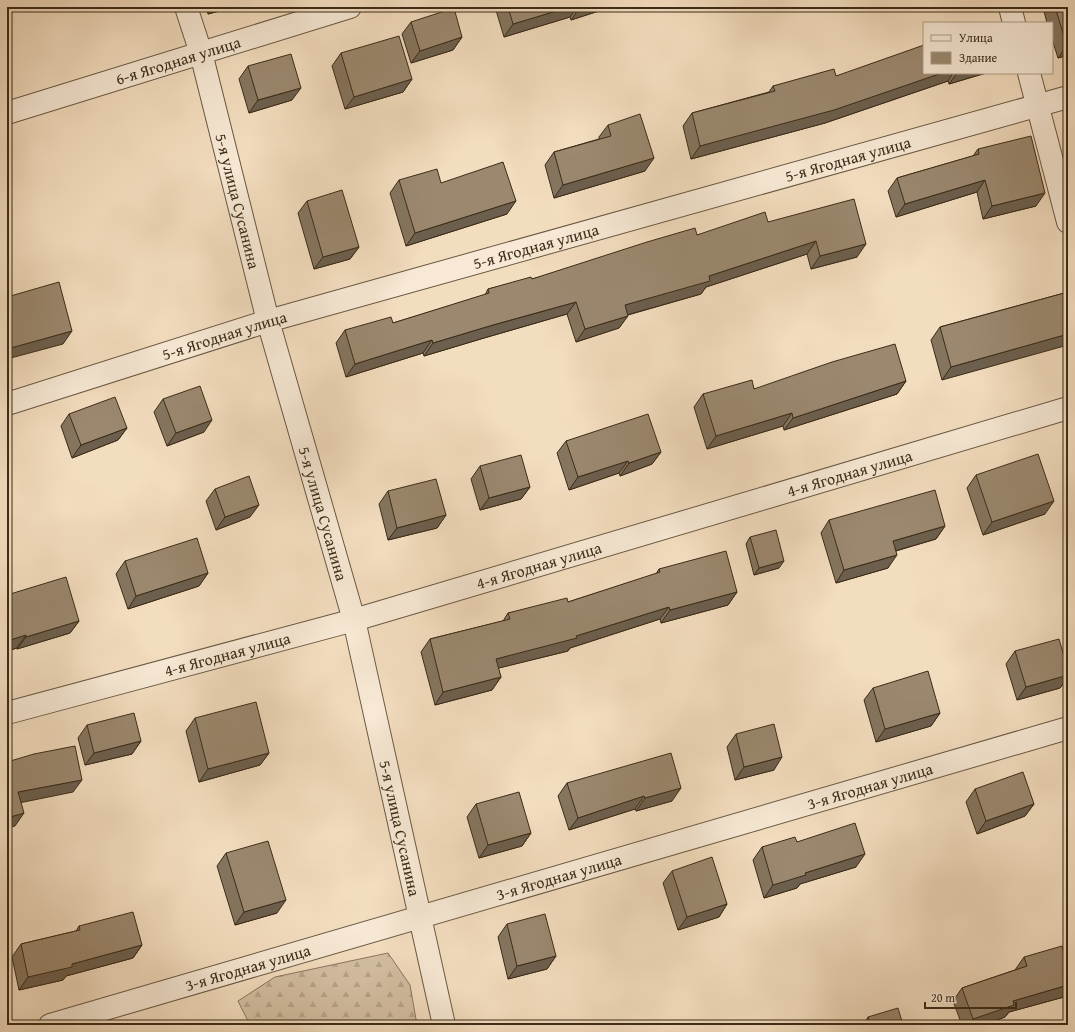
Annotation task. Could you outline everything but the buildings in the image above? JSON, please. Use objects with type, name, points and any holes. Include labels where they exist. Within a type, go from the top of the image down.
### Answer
[{"type":"street","name":"5-я улица Сусанина","points":[[186,7],[201,53],[268,321],[354,620],[444,1025]]},
{"type":"street","name":"6-я Ягодная улица","points":[[7,113],[350,7]]},
{"type":"street","points":[[1010,7],[1014,22]]},
{"type":"street","points":[[1029,74],[1068,222]]},
{"type":"street","name":"5-я Ягодная улица","points":[[7,404],[268,321],[1068,97]]},
{"type":"street","name":"4-я Ягодная улица","points":[[7,713],[354,620],[1068,408]]},
{"type":"street","name":"3-я Ягодная улица","points":[[50,1025],[1068,728]]},
{"type":"green space","points":[[388,953],[410,985],[417,1025],[250,1025],[238,1001],[275,977]]}]
